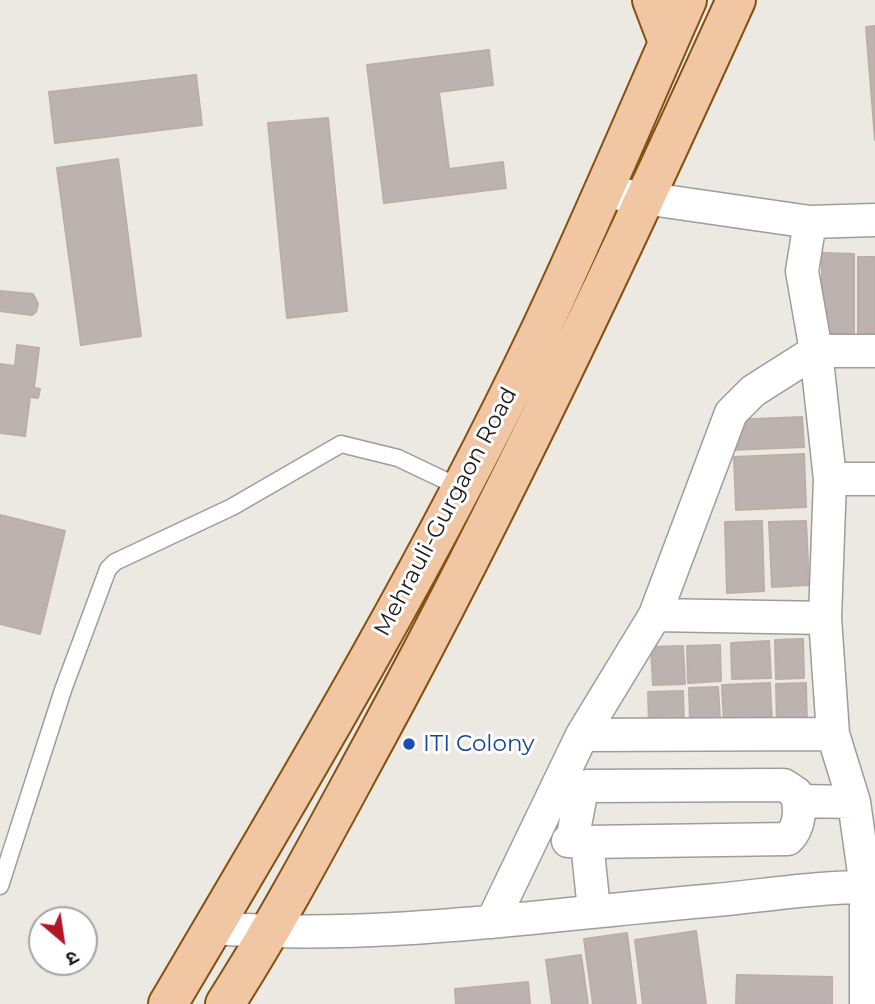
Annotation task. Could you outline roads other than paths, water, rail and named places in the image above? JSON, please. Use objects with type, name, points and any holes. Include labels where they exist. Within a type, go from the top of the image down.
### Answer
[{"type":"main road","points":[[652,0],[668,42]]},
{"type":"main road","name":"Mehrauli-Gurgaon Road","points":[[168,1004],[353,688],[461,488],[539,333],[687,0]]},
{"type":"main road","name":"Mehrauli-Gurgaon Road","points":[[225,1004],[271,932],[464,575],[645,200],[736,0]]},
{"type":"street","points":[[604,190],[645,200],[810,222],[875,220]]},
{"type":"street","points":[[810,222],[802,271],[816,351],[830,480],[825,618],[833,734],[854,802],[870,887],[866,1004]]},
{"type":"street","points":[[492,922],[582,735],[654,615],[731,414],[740,401],[752,391],[816,351],[875,351]]},
{"type":"street","points":[[830,480],[875,479]]},
{"type":"street","points":[[654,615],[825,618]]},
{"type":"street","points":[[582,735],[833,734]]},
{"type":"street","points":[[531,839],[579,841],[788,839],[798,824],[799,801],[796,793],[784,785],[587,786],[581,794],[579,841],[594,910]]},
{"type":"street","points":[[799,801],[854,802]]},
{"type":"street","points":[[213,928],[271,932],[492,922],[594,910],[870,887]]},
{"type":"lane","points":[[0,886],[63,690],[108,569],[115,562],[232,507],[341,444],[398,458],[461,488]]},
{"type":"place","name":"ITI Colony","points":[[409,744]]}]
